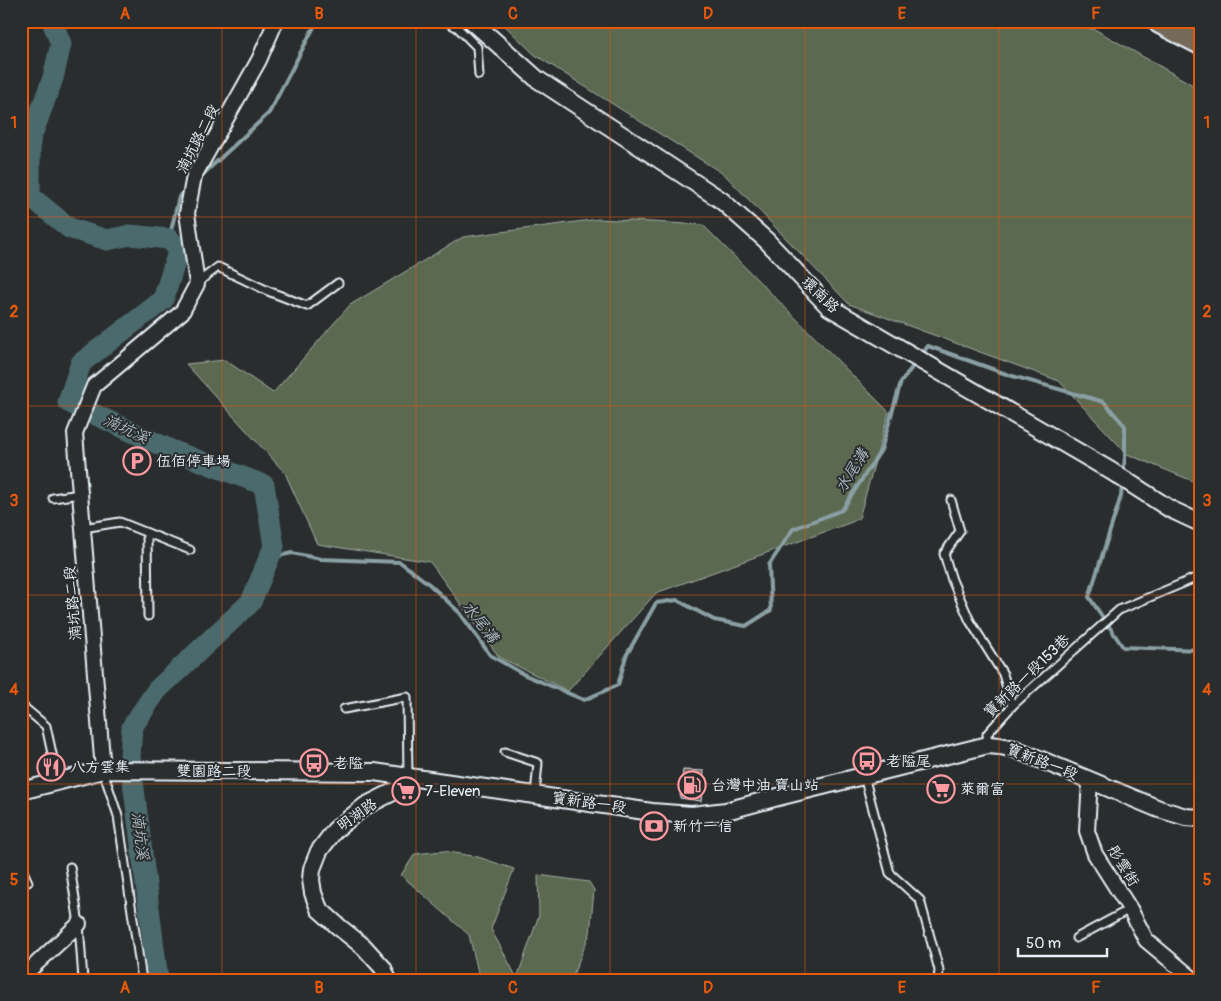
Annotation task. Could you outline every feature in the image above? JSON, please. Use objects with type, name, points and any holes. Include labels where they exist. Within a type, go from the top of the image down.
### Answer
[{"type":"highway","points":[[1161,21],[1200,41]]},
{"type":"highway","points":[[1195,21],[1200,25]]},
{"type":"street","name":"湳坑路二段","points":[[102,770],[75,433],[94,386],[182,312],[197,284],[187,213],[194,176],[259,60],[276,21]]},
{"type":"street","name":"環南路","points":[[472,21],[537,79],[721,200],[767,241],[829,307],[1111,472],[1170,509],[1200,523]]},
{"type":"street","name":"寶新路一段","points":[[408,778],[652,812],[692,815],[726,811],[988,745],[1015,749],[1159,809],[1186,817],[1200,818]]},
{"type":"street","name":"雙園路二段","points":[[21,791],[102,770],[374,772],[408,778]]},
{"type":"street","name":"明湖路","points":[[388,980],[383,968],[364,947],[319,909],[313,893],[312,869],[319,851],[334,830],[365,806],[400,789],[408,778]]},
{"type":"street","name":"彤雲街","points":[[1090,780],[1087,831],[1095,854],[1130,908],[1146,940],[1194,980]]},
{"type":"street","points":[[21,978],[79,924]]},
{"type":"lane","points":[[445,21],[458,28],[477,47],[479,75]]},
{"type":"lane","points":[[197,284],[218,267],[268,291],[307,306],[338,284]]},
{"type":"lane","points":[[53,498],[80,494]]},
{"type":"lane","points":[[952,500],[960,530],[944,554],[952,580],[970,621],[1003,674],[1012,706]]},
{"type":"lane","points":[[83,528],[120,522],[190,550]]},
{"type":"lane","points":[[148,533],[148,616]]},
{"type":"lane","name":"寶新路一段153巷","points":[[988,745],[986,734],[1012,706],[1119,610],[1200,576]]},
{"type":"lane","points":[[344,709],[407,698],[408,778]]},
{"type":"lane","points":[[21,705],[46,726],[58,782]]},
{"type":"lane","points":[[505,752],[538,763],[535,796]]},
{"type":"lane","points":[[102,770],[118,816],[142,980]]},
{"type":"lane","points":[[864,776],[890,873],[920,900],[939,970],[938,980]]},
{"type":"lane","points":[[21,867],[28,882]]},
{"type":"lane","points":[[70,867],[79,924],[83,980]]},
{"type":"lane","name":"彤雲街","points":[[1076,938],[1130,908]]},
{"type":"green space","points":[[500,21],[1057,21],[1096,30],[1200,89],[1200,484],[1127,454],[1059,381],[849,304],[725,175],[535,55]]},
{"type":"green space","points":[[599,219],[703,225],[889,412],[859,518],[656,593],[568,691],[499,657],[430,562],[317,544],[285,473],[186,364],[225,360],[273,393],[350,305],[463,237]]},
{"type":"green space","points":[[443,851],[478,857],[514,869],[491,929],[517,978],[539,915],[538,875],[589,882],[594,890],[590,933],[571,980],[480,980],[469,935],[401,875],[415,854]]},
{"type":"building","name":"台灣中油 寶山站","points":[[683,770],[704,771],[701,801],[680,798]]},
{"type":"waterway","name":"湳坑溪","points":[[52,21],[61,44],[53,78],[30,140],[30,196],[69,228],[107,240],[130,235],[169,239],[179,249],[163,300],[81,363],[68,402],[171,450],[264,485],[274,546],[251,602],[157,690],[132,727],[130,757],[158,980]]},
{"type":"waterway","points":[[198,179],[269,113],[317,21]]},
{"type":"waterway","points":[[169,239],[179,197],[188,189]]},
{"type":"waterway","name":"水尾溝","points":[[921,356],[928,346],[1009,375],[1104,402],[1125,426],[1123,473]]},
{"type":"waterway","name":"水尾溝","points":[[269,558],[292,553],[321,559],[400,562],[429,584],[460,613],[490,655],[525,675],[584,700],[618,685],[626,656],[656,603],[677,600],[714,620],[746,626],[771,610],[769,565],[793,529],[842,510],[881,450],[901,382],[916,362]]},
{"type":"waterway","name":"水尾溝","points":[[1122,485],[1121,496],[1089,597],[1123,647],[1200,650]]},
{"type":"place","name":"伍佰停車場","points":[[137,461]]},
{"type":"place","name":"老隘尾","points":[[867,761]]},
{"type":"place","name":"老隘","points":[[314,763]]},
{"type":"place","name":"八方雲集","points":[[51,767]]},
{"type":"place","name":"台灣中油 寶山站","points":[[692,785]]},
{"type":"place","name":"萊爾富","points":[[941,789]]},
{"type":"place","name":"7-Eleven","points":[[406,791]]},
{"type":"place","name":"新竹一信","points":[[654,826]]}]
